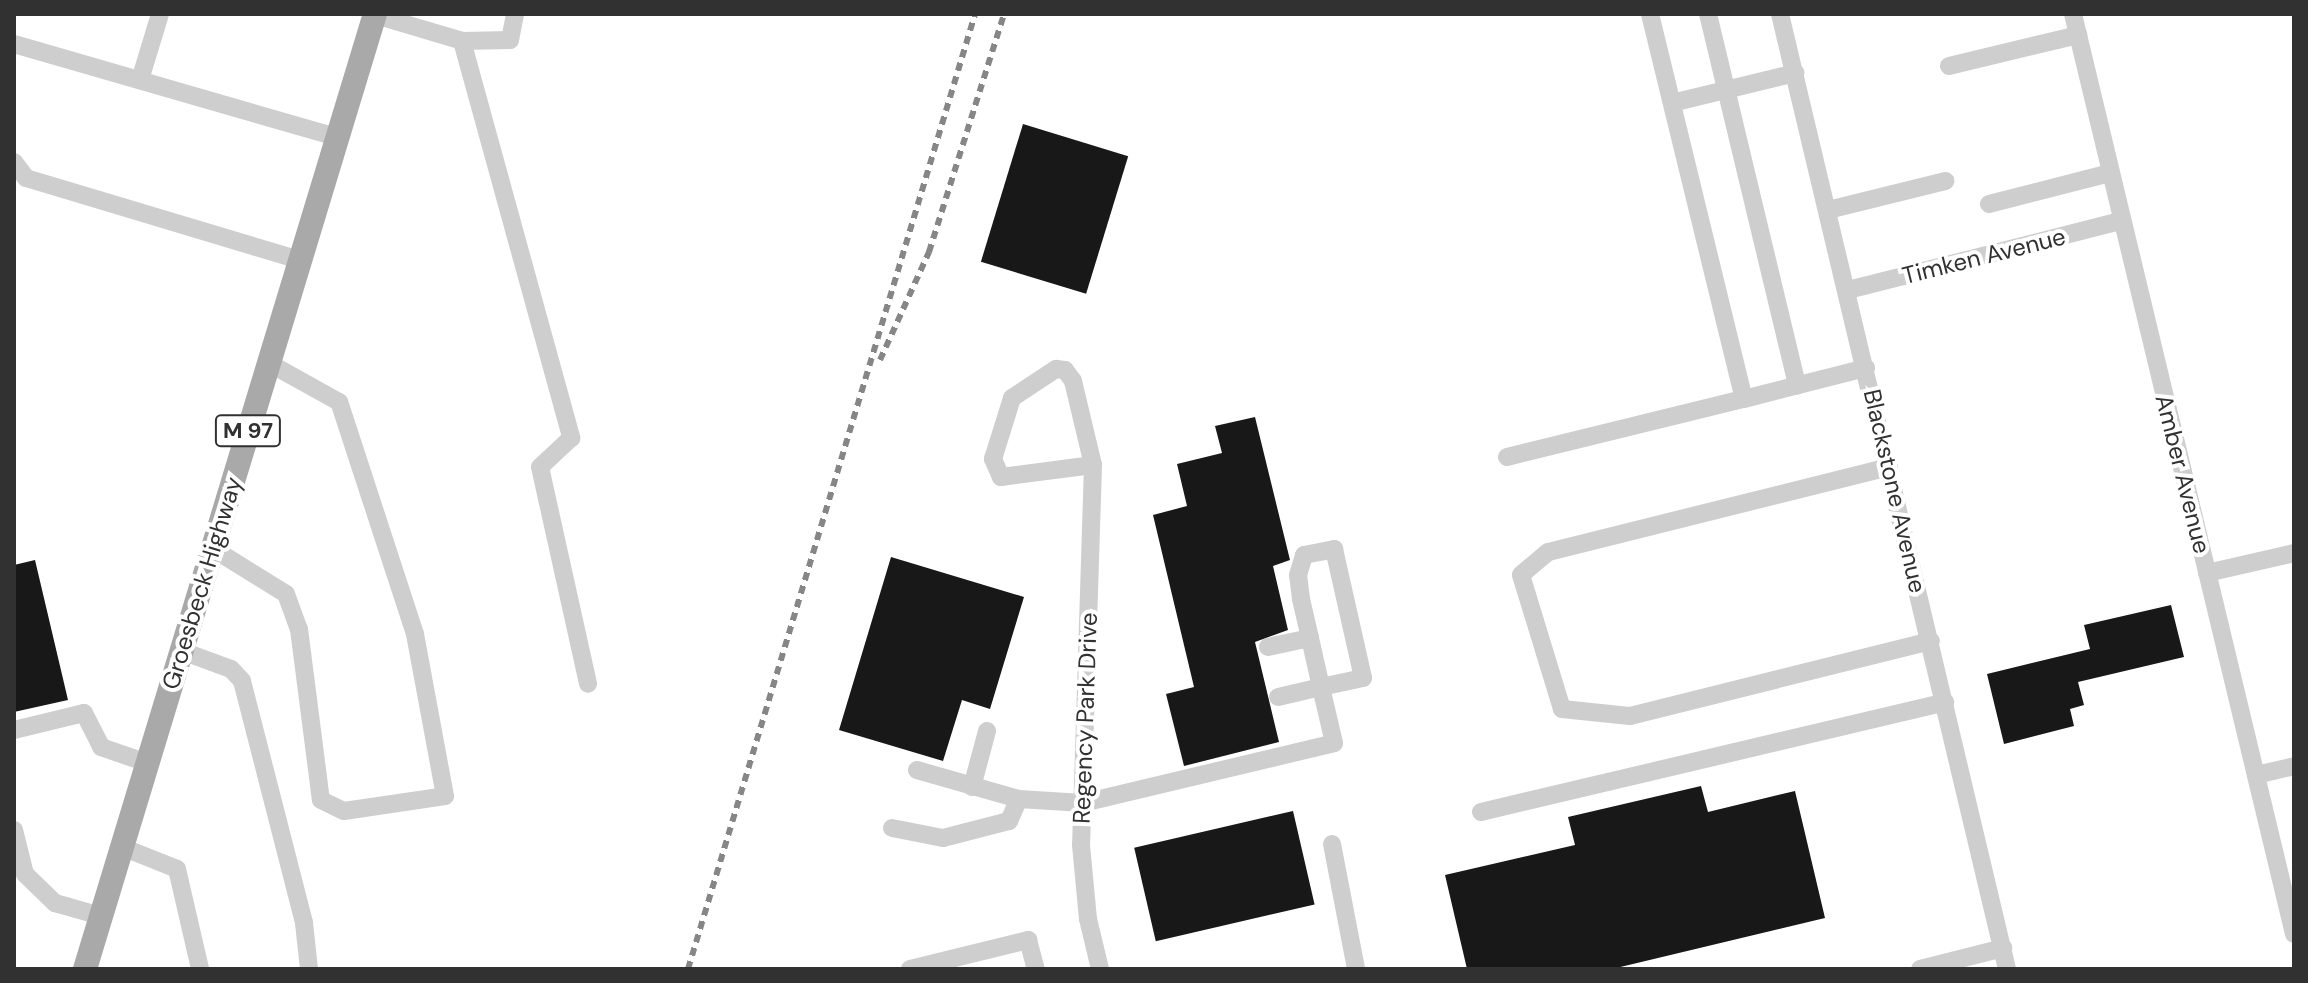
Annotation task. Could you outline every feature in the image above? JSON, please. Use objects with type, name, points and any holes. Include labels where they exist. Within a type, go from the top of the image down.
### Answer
[{"type":"main road","name":"Groesbeck Highway","points":[[85,969],[375,15]]},
{"type":"street","points":[[140,80],[160,14]]},
{"type":"street","points":[[375,15],[462,41],[510,40],[515,14]]},
{"type":"street","points":[[1650,14],[1744,399]]},
{"type":"street","points":[[1708,14],[1797,386]]},
{"type":"street","name":"Blackstone Avenue","points":[[1780,14],[2007,969]]},
{"type":"street","name":"Amber Avenue","points":[[2073,14],[2294,934]]},
{"type":"street","points":[[1949,66],[2078,35]]},
{"type":"street","points":[[462,41],[571,438],[540,467],[588,684]]},
{"type":"street","points":[[14,44],[337,137]]},
{"type":"street","points":[[1672,103],[1795,73]]},
{"type":"street","points":[[14,162],[26,178],[300,260]]},
{"type":"street","points":[[1989,204],[2110,173]]},
{"type":"street","points":[[1828,210],[1945,181]]},
{"type":"street","name":"Timken Avenue","points":[[1848,290],[2121,221]]},
{"type":"street","points":[[212,548],[286,594],[299,629],[321,800],[344,811],[445,796],[415,634],[339,402],[269,363]]},
{"type":"street","points":[[1507,457],[1866,368]]},
{"type":"street","name":"Regency Park Drive","points":[[1093,465],[1001,477],[993,459],[1012,398],[1056,369],[1065,370],[1073,381],[1093,465],[1082,879],[1100,969]]},
{"type":"street","points":[[1889,467],[1548,552],[1521,575],[1562,709],[1630,716],[1931,641]]},
{"type":"street","points":[[917,770],[1019,799],[1083,803],[1334,743],[1321,687],[1310,638],[1298,575],[1304,555],[1334,549],[1363,678],[1321,687],[1278,697]]},
{"type":"street","points":[[2207,573],[2294,553]]},
{"type":"street","points":[[1268,647],[1310,638]]},
{"type":"street","points":[[182,651],[231,669],[242,681],[294,880],[309,969]]},
{"type":"street","points":[[1481,812],[1945,702]]},
{"type":"street","points":[[14,730],[84,713],[101,747],[147,763]]},
{"type":"street","points":[[972,787],[987,731]]},
{"type":"street","points":[[2256,775],[2294,766]]},
{"type":"street","points":[[892,828],[943,838],[1009,821],[1019,799]]},
{"type":"street","points":[[14,830],[25,874],[55,903],[101,916]]},
{"type":"street","points":[[1332,844],[1356,969]]},
{"type":"street","points":[[122,847],[177,869],[200,969]]},
{"type":"street","points":[[910,969],[1028,940],[1036,969]]},
{"type":"street","points":[[1920,969],[2003,948]]},
{"type":"building","points":[[1023,124],[1128,156],[1086,294],[981,262]]},
{"type":"building","points":[[1255,417],[1290,560],[1273,566],[1288,630],[1255,642],[1279,742],[1184,766],[1166,694],[1194,687],[1153,515],[1187,506],[1177,464],[1222,453],[1215,426]]},
{"type":"building","points":[[891,557],[1024,597],[990,709],[962,700],[943,761],[839,730]]},
{"type":"building","points":[[35,560],[68,700],[14,712],[14,565]]},
{"type":"building","points":[[2171,605],[2184,657],[2078,682],[2084,705],[2070,709],[2074,726],[2004,744],[1987,674],[2090,649],[2084,625]]},
{"type":"building","points":[[1701,786],[1708,812],[1795,791],[1825,918],[1612,969],[1467,969],[1445,875],[1575,845],[1568,817]]},
{"type":"building","points":[[1293,811],[1315,905],[1156,941],[1134,848]]},
{"type":"railway","points":[[688,969],[975,14]]},
{"type":"railway","points":[[880,360],[929,252],[1004,14]]}]
